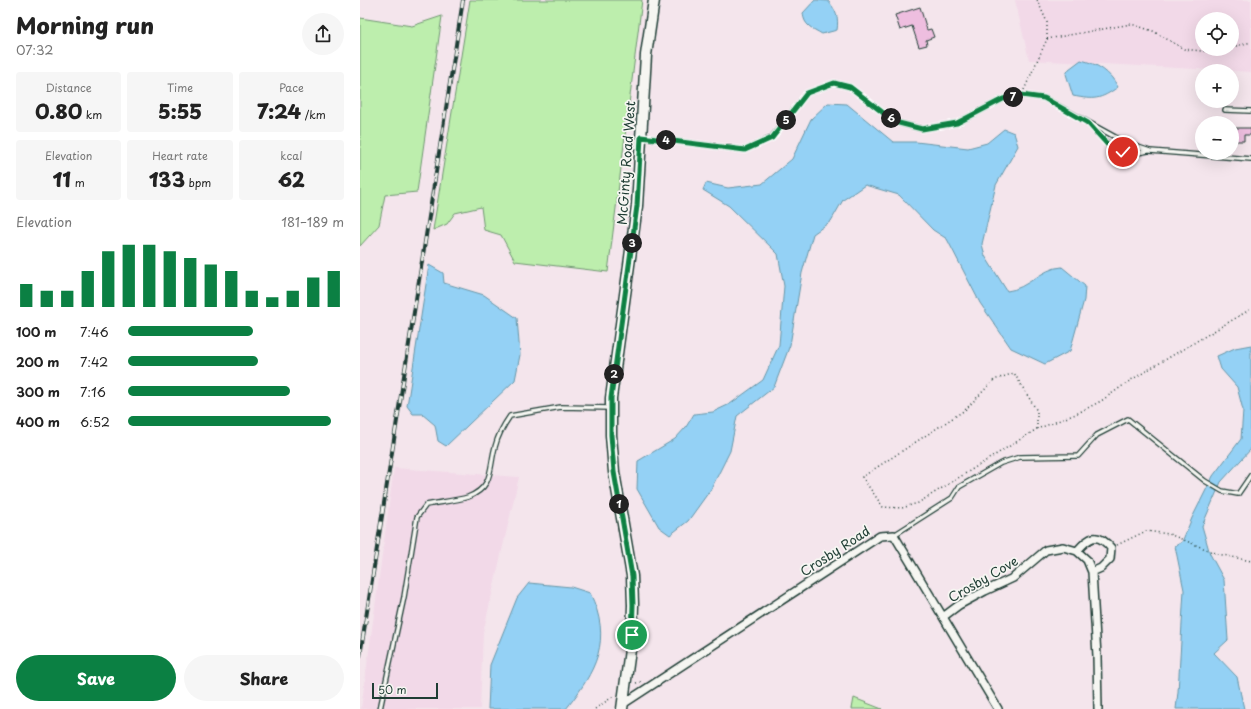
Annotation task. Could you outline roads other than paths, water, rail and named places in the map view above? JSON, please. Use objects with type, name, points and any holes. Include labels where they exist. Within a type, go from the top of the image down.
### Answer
[{"type":"main road","name":"McGinty Road West","points":[[622,707],[632,635],[632,576],[614,472],[611,408],[615,360],[637,206],[646,55],[654,0]]},
{"type":"street","name":"Crosby Road","points":[[622,707],[880,536],[894,535]]},
{"type":"street","points":[[894,535],[998,709]]},
{"type":"street","points":[[1092,572],[1101,568],[1110,559],[1111,548],[1103,539],[1094,537],[1085,542],[1077,551],[1087,560],[1092,572],[1097,656],[1098,709]]},
{"type":"street","name":"Crosby Cove","points":[[943,617],[972,598],[1013,578],[1046,550],[1063,546],[1077,551]]},
{"type":"lane","points":[[641,137],[745,150],[772,138],[807,93],[834,83],[850,87],[895,122],[922,129],[957,123],[1003,99],[1021,95],[1044,98],[1126,143],[1150,151],[1251,159]]},
{"type":"lane","points":[[1225,110],[1251,111]]},
{"type":"lane","points":[[1088,123],[1108,145],[1123,152],[1134,155],[1150,151]]},
{"type":"lane","points":[[380,709],[402,608],[418,517],[426,505],[467,497],[478,492],[486,484],[492,471],[495,448],[501,429],[510,416],[561,407],[611,408]]},
{"type":"lane","points":[[894,535],[952,498],[959,487],[1001,463],[1020,457],[1078,456],[1097,435],[1128,419],[1205,482],[1222,491],[1238,494],[1251,475]]},
{"type":"water","points":[[815,0],[828,1],[831,4],[838,22],[837,30],[822,34],[807,24],[803,13]]},
{"type":"water","points":[[1081,60],[1103,69],[1118,87],[1097,98],[1073,96],[1066,74],[1069,69]]},
{"type":"water","points":[[828,103],[847,104],[893,142],[916,142],[968,148],[987,143],[1004,129],[1014,133],[1018,146],[996,185],[982,244],[985,256],[1007,291],[1022,287],[1054,268],[1062,267],[1085,286],[1084,300],[1070,351],[1045,364],[1011,348],[980,303],[947,239],[933,230],[899,195],[865,185],[843,200],[831,221],[813,234],[802,273],[790,345],[774,387],[737,416],[730,451],[711,489],[688,521],[670,535],[659,527],[637,489],[638,461],[675,439],[686,427],[694,414],[713,412],[730,404],[763,380],[779,345],[784,286],[778,254],[729,206],[703,190],[706,183],[728,188],[762,184],[792,159],[811,119]]},
{"type":"water","points":[[429,265],[443,273],[444,283],[484,295],[517,318],[520,355],[515,380],[446,446],[438,441],[435,425],[422,414],[413,414],[407,406]]},
{"type":"water","points":[[1251,345],[1251,449],[1221,482],[1202,526],[1210,554],[1224,580],[1228,640],[1214,653],[1237,677],[1244,709],[1176,709],[1184,590],[1175,546],[1182,542],[1213,476],[1241,439],[1243,410],[1237,387],[1221,369],[1217,356],[1235,348]]},
{"type":"water","points":[[529,583],[571,587],[590,593],[597,610],[600,626],[598,654],[586,681],[566,709],[488,709],[490,665],[517,598]]},
{"type":"railway","points":[[360,656],[463,0]]}]
